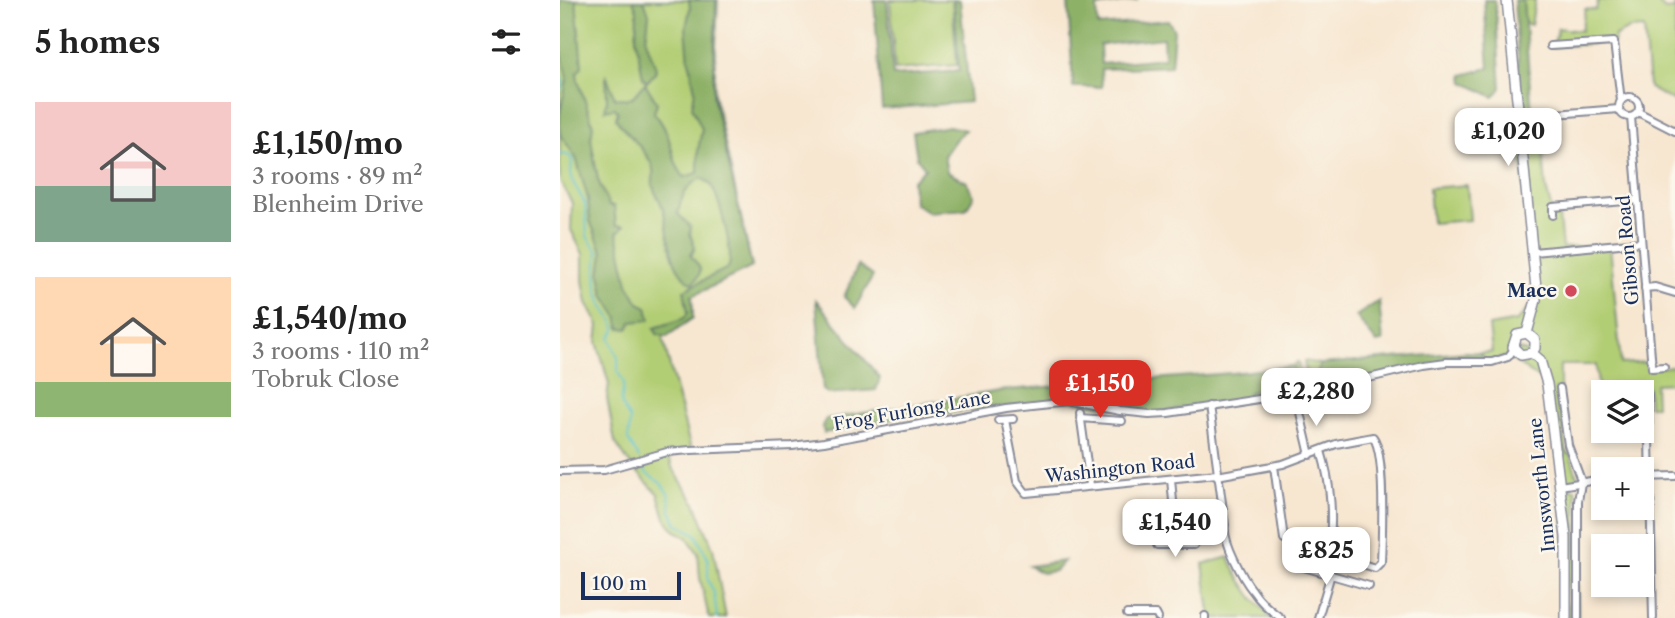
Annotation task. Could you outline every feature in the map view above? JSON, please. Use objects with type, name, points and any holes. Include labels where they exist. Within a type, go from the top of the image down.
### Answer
[{"type":"street","points":[[1507,0],[1536,300],[1527,333]]},
{"type":"street","points":[[1517,117],[1620,105],[1628,97],[1636,99],[1640,106],[1638,112],[1631,117],[1623,116],[1620,105],[1614,42],[1550,46]]},
{"type":"street","points":[[1638,112],[1675,131]]},
{"type":"street","name":"Gibson Road","points":[[1631,117],[1652,372],[1664,367]]},
{"type":"street","points":[[1553,215],[1553,207],[1637,200]]},
{"type":"street","points":[[1532,252],[1641,242]]},
{"type":"street","points":[[1645,288],[1655,287],[1675,293]]},
{"type":"street","points":[[1520,333],[1527,333],[1535,340],[1532,353],[1521,355],[1514,349],[1513,342],[1520,333]]},
{"type":"street","name":"Frog Furlong Lane","points":[[560,471],[604,470],[691,450],[824,442],[1006,408],[1069,401],[1149,414],[1318,390],[1424,365],[1492,362],[1508,357],[1514,349]]},
{"type":"street","name":"Innsworth Lane","points":[[1532,353],[1540,359],[1545,372],[1560,486],[1566,537],[1566,618]]},
{"type":"street","name":"Innsworth Lane","points":[[1560,388],[1568,445],[1581,483],[1578,501],[1578,618]]},
{"type":"street","points":[[1281,406],[1321,400]]},
{"type":"street","points":[[1298,404],[1310,455]]},
{"type":"street","points":[[1209,406],[1224,530],[1230,548],[1251,590],[1281,618]]},
{"type":"street","points":[[1090,485],[1080,416],[1122,421]]},
{"type":"street","name":"Washington Road","points":[[1013,419],[1001,420],[1017,481],[1026,493],[1217,475],[1274,466],[1336,444],[1373,437],[1378,446],[1382,496],[1381,562],[1375,568],[1328,553]]},
{"type":"street","points":[[1274,466],[1284,539],[1328,553],[1332,532],[1327,475],[1321,451]]},
{"type":"street","points":[[1654,477],[1675,476]]},
{"type":"street","points":[[1171,479],[1177,545]]},
{"type":"street","points":[[1560,486],[1591,482]]},
{"type":"street","points":[[1648,520],[1653,618]]},
{"type":"street","points":[[1157,545],[1194,545]]},
{"type":"street","points":[[1290,563],[1369,586]]},
{"type":"street","points":[[1318,618],[1331,574]]},
{"type":"street","points":[[1127,614],[1152,612],[1158,618]]},
{"type":"green space","points":[[560,0],[718,0],[714,93],[752,267],[692,296],[693,318],[665,334],[663,339],[691,450],[668,453],[672,467],[695,503],[713,548],[726,618],[709,618],[700,578],[698,553],[687,537],[674,530],[665,518],[658,494],[630,464],[615,442],[607,398],[609,384],[597,342],[599,325],[587,303],[583,280],[583,254],[571,230],[572,203],[560,181]]},
{"type":"green space","points":[[560,0],[576,0],[582,67],[577,73],[593,125],[591,139],[598,180],[609,206],[614,206],[616,225],[624,226],[617,233],[628,284],[639,303],[647,307],[650,320],[632,322],[628,329],[620,328],[618,317],[604,295],[600,274],[603,253],[590,221],[588,199],[576,158],[560,134],[560,114],[567,79],[560,45]]},
{"type":"green space","points":[[633,0],[644,0],[649,14],[646,40],[656,68],[647,82],[643,78],[636,40],[637,11]]},
{"type":"green space","points":[[689,0],[716,0],[713,96],[752,267],[692,296],[693,318],[666,337],[657,334],[654,328],[683,319],[688,313],[684,290],[728,268],[730,261],[725,226],[714,191],[710,184],[701,178],[685,193],[678,214],[691,227],[690,234],[695,247],[691,256],[700,271],[693,283],[684,277],[671,249],[665,216],[654,189],[653,168],[649,158],[620,124],[615,108],[605,110],[606,74],[615,98],[631,98],[645,83],[657,103],[654,113],[669,138],[679,169],[684,177],[698,173],[702,129],[692,107],[695,91],[686,28]]},
{"type":"green space","points":[[874,0],[887,0],[893,76],[959,71],[954,0],[960,0],[970,102],[882,109]]},
{"type":"green space","points":[[890,0],[952,0],[957,65],[895,70]]},
{"type":"green space","points":[[1068,0],[1138,0],[1097,7],[1098,26],[1168,20],[1174,30],[1171,66],[1101,69],[1102,87],[1073,87]],"holes":[[[1163,38],[1164,58],[1101,64],[1100,45]]]},
{"type":"green space","points":[[1484,0],[1495,0],[1501,88],[1494,97],[1464,82],[1463,75],[1489,68]]},
{"type":"green space","points":[[1514,0],[1523,0],[1532,112],[1522,113]]},
{"type":"green space","points":[[1523,0],[1535,0],[1531,25],[1524,23]]},
{"type":"green space","points":[[1598,0],[1655,0],[1665,10],[1674,9],[1675,2],[1675,102],[1649,88],[1644,28],[1629,29],[1615,36],[1614,42],[1553,47],[1558,28],[1581,31],[1585,9],[1596,10]]},
{"type":"green space","points":[[1540,115],[1546,188],[1553,215],[1559,217],[1562,248],[1610,245],[1621,364],[1646,362],[1652,368],[1675,366],[1675,383],[1655,384],[1654,406],[1654,380],[1597,380],[1596,365],[1560,365],[1560,388],[1556,389],[1567,454],[1570,454],[1578,479],[1573,481],[1561,475],[1547,384],[1508,357],[1484,362],[1481,353],[1492,352],[1489,326],[1517,321],[1528,309],[1532,311],[1536,300],[1517,117]],"holes":[[[1522,333],[1531,335],[1532,353],[1514,349]]]},
{"type":"green space","points":[[949,126],[965,130],[944,156],[947,172],[967,182],[974,196],[966,209],[929,212],[914,203],[912,181],[925,168],[917,158],[913,132]]},
{"type":"green space","points":[[1467,185],[1470,220],[1432,223],[1429,188]]},
{"type":"green space","points":[[858,265],[873,276],[855,308],[844,297]]},
{"type":"green space","points":[[816,300],[880,378],[876,390],[829,394],[823,390]]},
{"type":"green space","points":[[1379,301],[1383,341],[1377,343],[1356,316]]},
{"type":"green space","points":[[1481,353],[1484,362],[1446,362],[1318,390],[1315,377],[1321,364]]},
{"type":"green space","points":[[1304,361],[1321,364],[1315,377],[1318,390],[1247,399],[1249,392],[1297,385],[1293,366],[1298,362],[1299,372],[1306,371]]},
{"type":"green space","points":[[1293,366],[1297,385],[1249,392],[1247,399],[1149,414],[1069,401],[900,418],[824,433],[822,426],[826,419],[1006,390]]},
{"type":"green space","points":[[1570,488],[1576,490],[1578,618],[1569,618],[1563,496]]},
{"type":"green space","points":[[1229,557],[1253,598],[1271,618],[1211,618],[1203,564]]},
{"type":"green space","points":[[1064,561],[1055,571],[1042,573],[1029,566]]},
{"type":"waterway","points":[[560,72],[563,83],[560,91]]},
{"type":"waterway","points":[[560,154],[568,155],[572,159],[571,173],[574,184],[585,203],[587,236],[598,252],[598,292],[616,329],[610,338],[618,358],[618,372],[624,383],[621,403],[630,420],[628,440],[639,458]]},
{"type":"waterway","points":[[642,463],[646,473],[661,483],[669,495],[671,511],[677,524],[696,534],[708,559],[708,580],[714,593],[717,618]]},
{"type":"place","name":"Mace","points":[[1571,291]]}]
